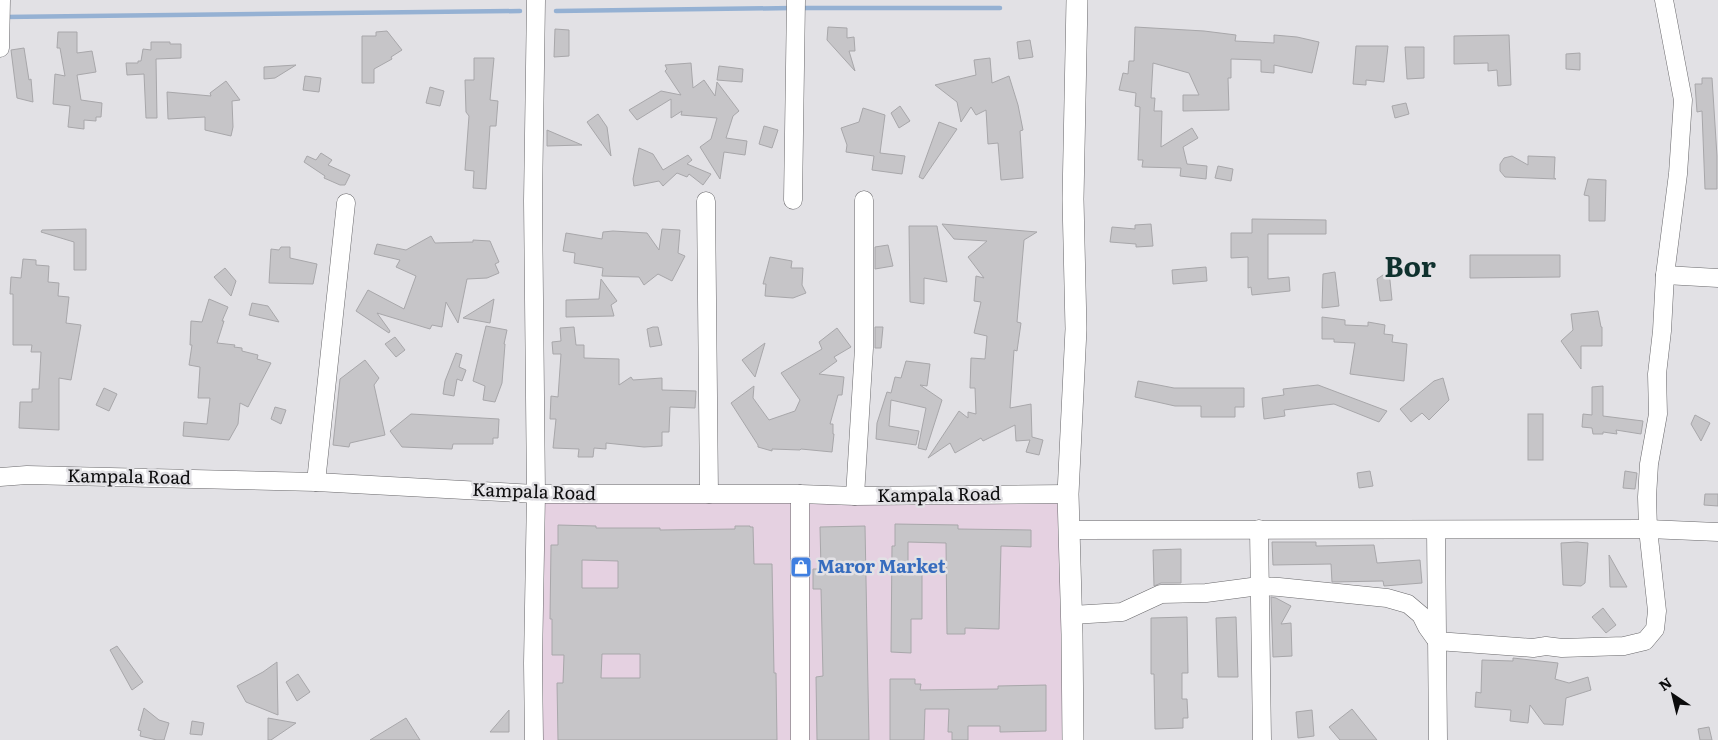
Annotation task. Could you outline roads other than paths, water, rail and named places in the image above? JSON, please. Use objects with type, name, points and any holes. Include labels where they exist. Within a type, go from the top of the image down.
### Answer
[{"type":"street","points":[[0,48],[1,0]]},
{"type":"street","points":[[534,740],[536,0]]},
{"type":"street","points":[[793,200],[796,0]]},
{"type":"street","points":[[1073,740],[1072,615],[1068,494],[1076,329],[1073,199],[1077,0]]},
{"type":"street","points":[[1072,615],[1122,612],[1160,594],[1206,593],[1259,586],[1386,598],[1408,604],[1421,614],[1426,627],[1437,640],[1533,648],[1546,646],[1562,648],[1624,646],[1645,641],[1655,629],[1657,611],[1648,529],[1647,497],[1649,464],[1658,414],[1657,374],[1662,331],[1665,275],[1678,174],[1683,100],[1664,0]]},
{"type":"street","points":[[855,496],[864,348],[864,200]]},
{"type":"street","points":[[706,201],[709,494]]},
{"type":"street","points":[[316,482],[346,203]]},
{"type":"street","points":[[1665,275],[1718,278]]},
{"type":"street","name":"Kampala Road","points":[[0,477],[27,475],[316,482],[536,494],[800,494],[855,496],[1068,494]]},
{"type":"street","points":[[800,494],[800,740]]},
{"type":"street","points":[[1259,529],[1262,740]]},
{"type":"street","points":[[1068,530],[1648,529],[1718,532]]},
{"type":"street","points":[[1436,530],[1438,740]]},
{"type":"waterway","points":[[556,11],[792,8]]},
{"type":"waterway","points":[[800,8],[1000,8]]},
{"type":"waterway","points":[[4,17],[520,11]]},
{"type":"place","name":"Maror Market","points":[[801,567]]},
{"type":"district","name":"Bor","points":[[1410,267]]}]
